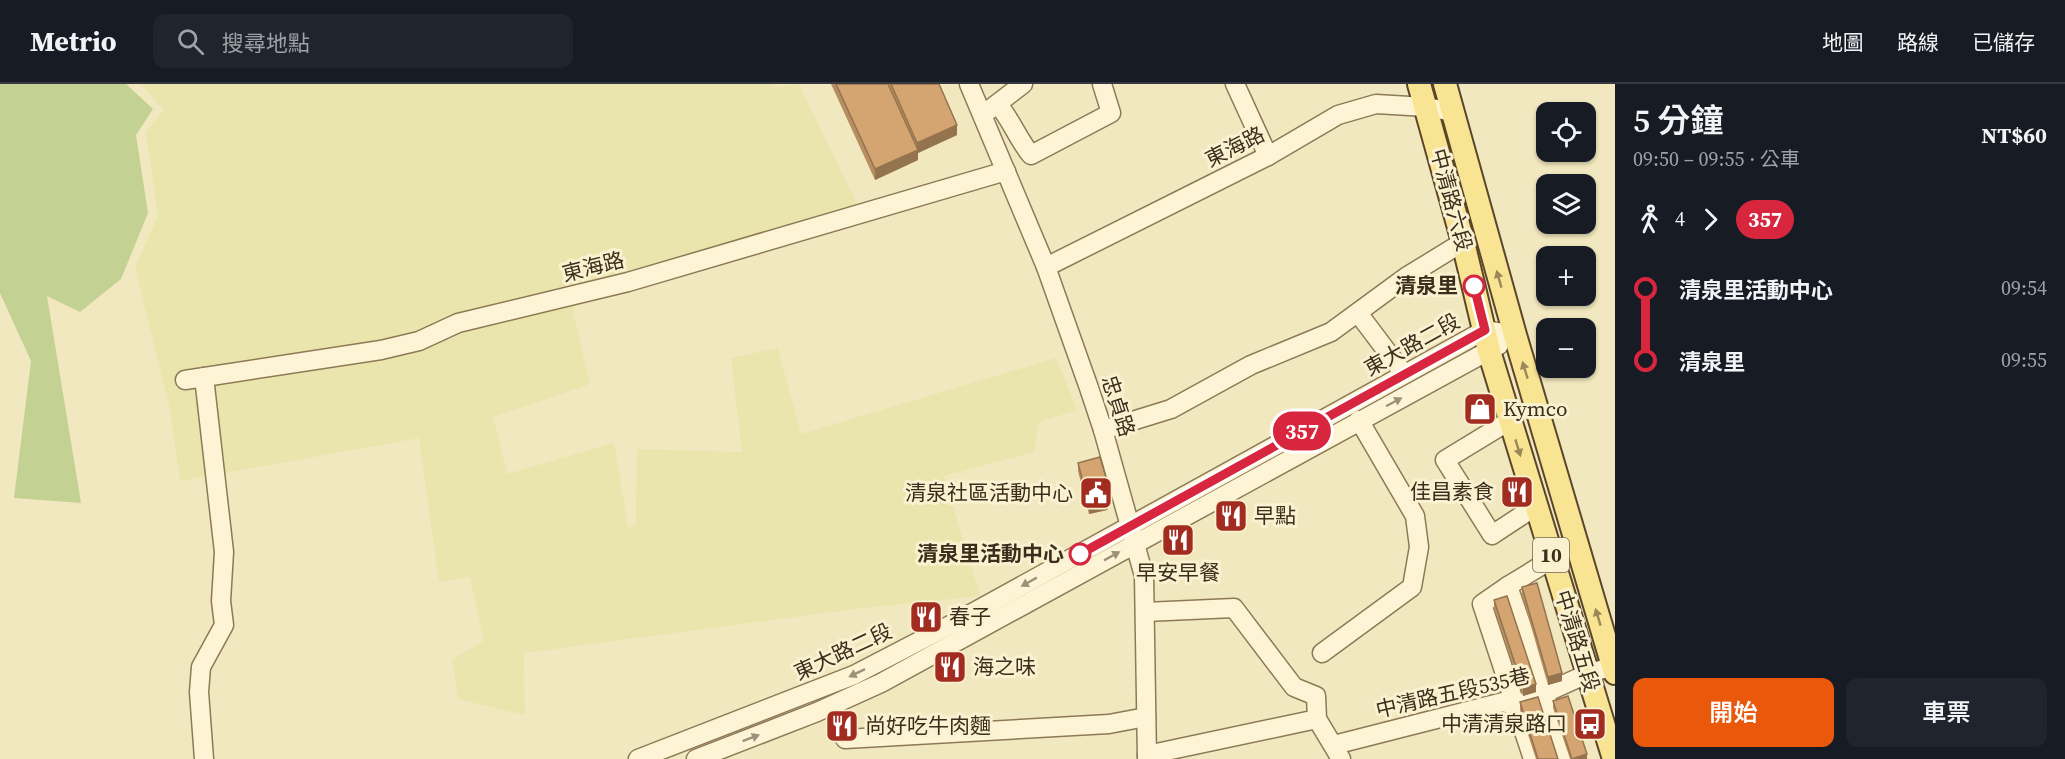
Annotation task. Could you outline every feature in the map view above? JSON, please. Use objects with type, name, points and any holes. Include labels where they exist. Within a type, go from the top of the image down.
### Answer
[{"type":"main road","name":"中清路六段","points":[[1419,84],[1487,341]]},
{"type":"main road","name":"中清路六段","points":[[1445,84],[1515,335]]},
{"type":"main road","name":"中清路五段","points":[[1515,335],[1614,670]]},
{"type":"main road","name":"中清路五段","points":[[1487,341],[1509,421],[1614,759]]},
{"type":"street","name":"忠貞路","points":[[969,84],[1046,267],[1103,430],[1144,576],[1147,757]]},
{"type":"street","points":[[982,114],[1023,84]]},
{"type":"street","points":[[998,104],[1013,123],[1023,146],[1031,155],[1111,113],[1102,84]]},
{"type":"street","points":[[1235,84],[1268,156]]},
{"type":"street","name":"東海路","points":[[1046,267],[1268,156],[1338,115],[1376,104],[1426,107],[1453,112]]},
{"type":"street","name":"東海路","points":[[185,380],[381,350],[419,341],[458,322],[628,282],[1006,171]]},
{"type":"street","points":[[1103,430],[1171,409],[1251,365],[1331,332],[1406,277],[1462,242]]},
{"type":"street","points":[[1358,313],[1404,374]]},
{"type":"street","name":"東大路二段","points":[[705,757],[881,683],[1404,374],[1487,341],[1515,335]]},
{"type":"street","name":"東大路二段","points":[[638,759],[855,675],[1359,420],[1487,341]]},
{"type":"street","points":[[204,377],[224,552],[221,601],[224,625],[201,667],[199,693],[204,759]]},
{"type":"street","points":[[1322,653],[1412,587],[1419,547],[1415,516],[1359,420]]},
{"type":"street","points":[[1509,421],[1444,460],[1492,535],[1536,506]]},
{"type":"street","points":[[1533,759],[1482,604],[1552,559]]},
{"type":"street","points":[[1508,586],[1545,694],[1562,759]]},
{"type":"street","points":[[1145,612],[1234,608],[1294,687],[1316,696],[1317,718],[1338,752]]},
{"type":"street","name":"中清路五段535巷","points":[[1338,752],[1503,702],[1515,706],[1587,674],[1614,670]]},
{"type":"street","points":[[845,739],[1109,724],[1146,717]]},
{"type":"street","points":[[1147,757],[1317,718]]},
{"type":"street","points":[[692,739],[705,757]]},
{"type":"shaded area","points":[[140,84],[774,84],[775,87],[799,84],[860,210],[576,291],[574,317],[590,384],[493,417],[507,474],[614,443],[628,527],[636,526],[637,449],[742,452],[731,358],[778,348],[801,434],[1056,358],[1077,410],[1039,422],[1034,452],[944,476],[980,596],[855,609],[524,653],[525,715],[458,699],[452,659],[484,641],[470,577],[439,582],[419,438],[180,481],[170,410],[135,267],[158,216],[146,132],[164,110]]},
{"type":"green space","points":[[0,84],[126,84],[153,109],[136,135],[148,213],[121,279],[80,312],[47,296],[81,503],[14,498],[31,361],[0,293]]},
{"type":"building","points":[[836,84],[888,84],[918,150],[875,169]]},
{"type":"building","points":[[891,84],[939,84],[957,125],[917,143]]},
{"type":"building","name":"清泉社區活動中心","points":[[1100,457],[1111,495],[1107,502],[1089,506],[1078,463]]},
{"type":"building","points":[[1537,583],[1562,673],[1548,677],[1522,587]]},
{"type":"building","points":[[1507,596],[1536,684],[1523,688],[1494,600]]},
{"type":"building","points":[[1568,696],[1587,754],[1572,759],[1553,701]]},
{"type":"building","points":[[1538,697],[1558,759],[1538,759],[1520,702]]},
{"type":"bus line","name":"357","points":[[1080,554],[1485,330],[1474,286]]},
{"type":"place","name":"清泉里","points":[[1474,286]]},
{"type":"place","name":"Kymco","points":[[1480,409]]},
{"type":"place","name":"佳昌素食","points":[[1517,492]]},
{"type":"place","name":"清泉社區活動中心","points":[[1096,493]]},
{"type":"place","name":"早點","points":[[1231,516]]},
{"type":"place","name":"早安早餐","points":[[1178,540]]},
{"type":"place","name":"清泉里活動中心","points":[[1080,554]]},
{"type":"place","name":"春子","points":[[926,617]]},
{"type":"place","name":"海之味","points":[[950,667]]},
{"type":"place","name":"中清清泉路口","points":[[1590,724]]},
{"type":"place","name":"尚好吃牛肉麵","points":[[842,726]]}]
